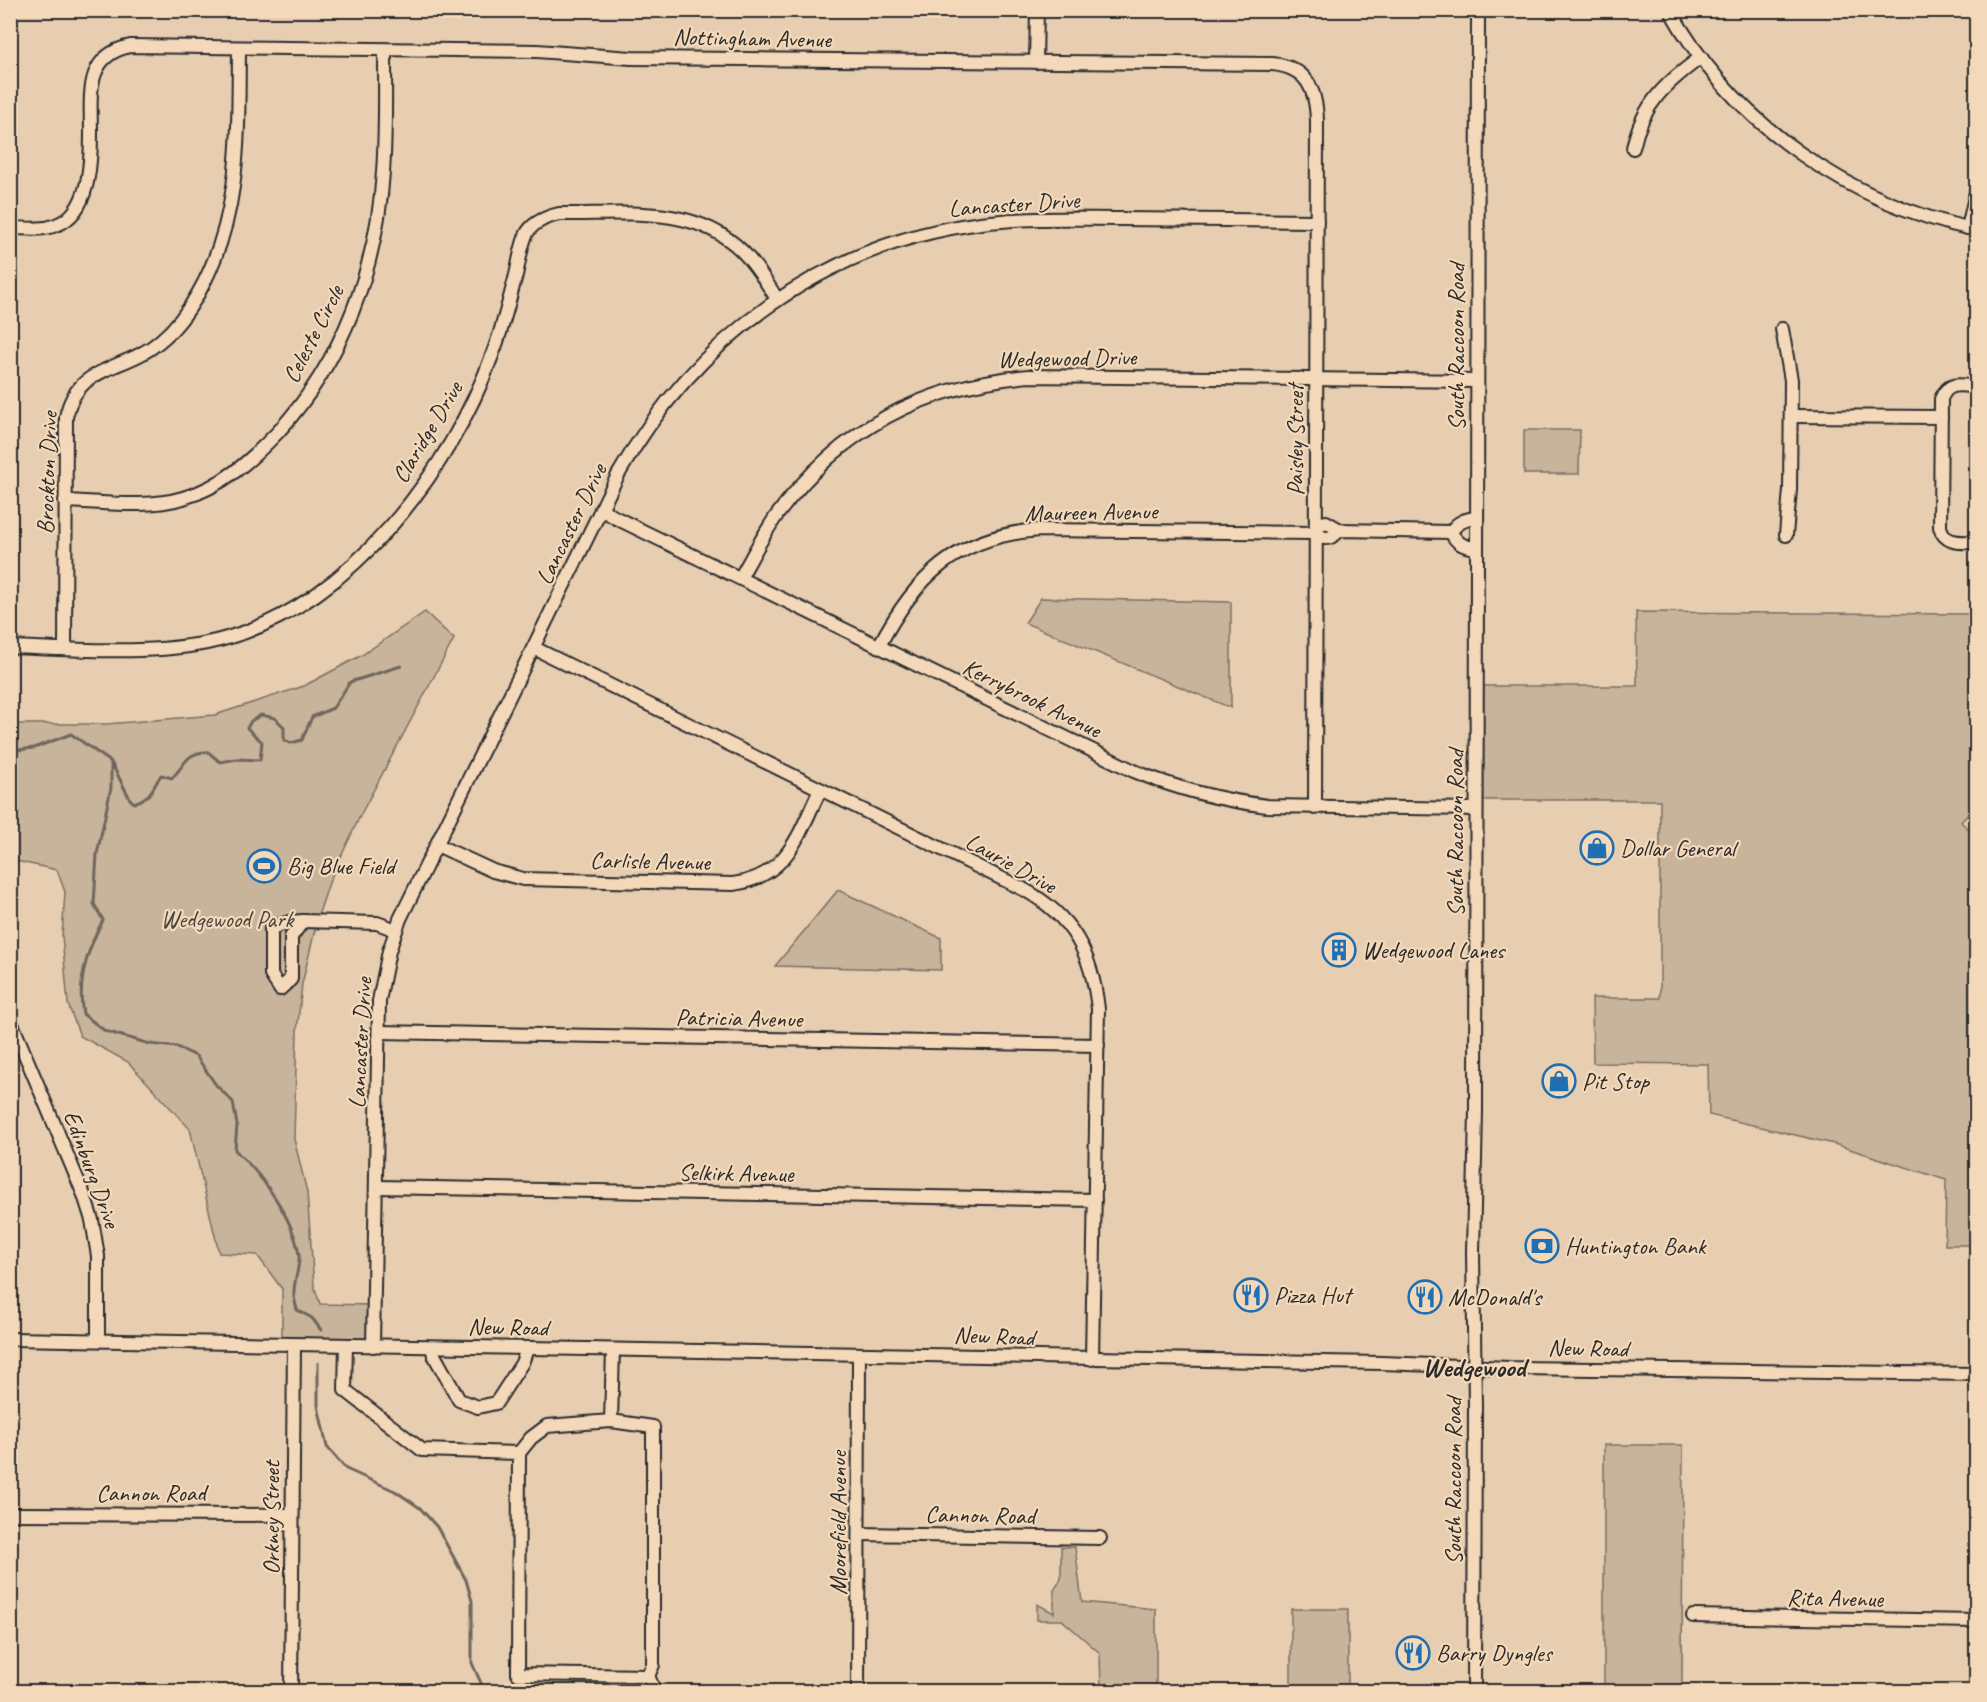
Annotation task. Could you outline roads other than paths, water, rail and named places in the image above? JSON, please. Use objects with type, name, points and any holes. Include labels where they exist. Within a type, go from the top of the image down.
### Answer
[{"type":"street","points":[[1036,62],[1037,10]]},
{"type":"street","name":"South Raccoon Road","points":[[1474,1692],[1473,1252],[1478,10]]},
{"type":"street","points":[[1670,10],[1701,57],[1731,93],[1762,124],[1794,150],[1834,176],[1866,194],[1899,208],[1972,229],[1977,192]]},
{"type":"street","name":"Nottingham Avenue","points":[[10,228],[55,226],[69,217],[79,204],[88,173],[91,86],[98,66],[108,56],[130,46],[547,51],[631,58],[1272,64],[1286,66],[1303,76]]},
{"type":"street","name":"Brockton Drive","points":[[65,648],[66,417],[72,397],[78,387],[92,375],[139,356],[160,342],[192,304],[216,259],[229,219],[235,181],[238,144],[239,48]]},
{"type":"street","name":"Celeste Circle","points":[[65,501],[160,503],[202,492],[224,481],[262,448],[311,391],[347,327],[370,259],[383,173],[386,50]]},
{"type":"street","points":[[1633,148],[1640,122],[1654,98],[1669,82],[1701,57]]},
{"type":"street","name":"Paisley Street","points":[[1303,76],[1314,93],[1316,105],[1316,808]]},
{"type":"street","name":"Claridge Drive","points":[[10,647],[175,648],[227,638],[261,626],[287,614],[319,592],[379,538],[434,470],[459,428],[482,382],[500,334],[526,235],[540,220],[559,214],[667,216],[697,222],[718,233],[741,250],[753,263],[777,299]]},
{"type":"street","name":"Lancaster Drive","points":[[373,1346],[382,977],[396,930],[601,508],[629,454],[665,402],[712,351],[777,299],[822,273],[877,249],[924,234],[981,223],[1042,219],[1317,221]]},
{"type":"street","points":[[1782,329],[1790,370],[1791,416],[1790,490],[1786,535]]},
{"type":"street","name":"Wedgewood Drive","points":[[741,578],[776,516],[800,486],[846,442],[906,406],[935,394],[976,383],[1029,376],[1476,381]]},
{"type":"street","points":[[1977,387],[1953,385],[1946,389],[1941,399],[1943,536],[1954,542],[1977,542]]},
{"type":"street","points":[[1791,416],[1941,417]]},
{"type":"street","name":"Kerrybrook Avenue","points":[[601,508],[616,518],[1163,783],[1233,802],[1267,806],[1476,809]]},
{"type":"street","points":[[1477,518],[1467,519],[1455,525],[1451,532],[1463,547],[1477,548]]},
{"type":"street","name":"Maureen Avenue","points":[[879,646],[910,595],[927,576],[963,551],[1000,536],[1038,530],[1316,533],[1328,539],[1340,530],[1451,532]]},
{"type":"street","name":"Laurie Drive","points":[[534,648],[1023,889],[1051,907],[1078,939],[1093,972],[1098,1009],[1092,1359]]},
{"type":"street","name":"Carlisle Avenue","points":[[437,845],[493,871],[523,879],[733,884],[746,882],[772,871],[786,856],[820,790]]},
{"type":"street","points":[[303,921],[291,937],[291,979],[279,988],[271,975],[271,928],[289,922],[303,921],[377,923],[396,930]]},
{"type":"street","name":"Edinburg Drive","points":[[10,1019],[84,1195],[92,1220],[98,1257],[98,1340]]},
{"type":"street","name":"Patricia Avenue","points":[[379,1032],[1098,1046]]},
{"type":"street","name":"Selkirk Avenue","points":[[376,1187],[1095,1200]]},
{"type":"street","name":"New Road","points":[[10,1339],[1474,1367],[1977,1374]]},
{"type":"street","name":"Orkney Street","points":[[291,1692],[294,1345]]},
{"type":"street","points":[[346,1345],[345,1390],[422,1450],[519,1453]]},
{"type":"street","points":[[432,1347],[434,1355],[459,1400],[478,1407],[496,1403],[522,1363],[527,1348]]},
{"type":"street","points":[[610,1421],[613,1350]]},
{"type":"street","name":"Moorefield Avenue","points":[[858,1692],[859,1355]]},
{"type":"street","points":[[648,1676],[518,1674],[519,1453],[531,1438],[547,1426],[610,1421],[653,1427],[653,1665],[648,1676],[655,1692]]},
{"type":"street","name":"Cannon Road","points":[[10,1514],[292,1515]]},
{"type":"street","name":"Cannon Road","points":[[859,1534],[1100,1538]]},
{"type":"street","name":"Rita Avenue","points":[[1693,1616],[1977,1621]]},
{"type":"waterway","points":[[112,764],[134,803],[148,795],[161,775],[172,778],[195,754],[208,752],[220,762],[237,759],[260,760],[262,742],[247,728],[251,721],[261,715],[275,718],[284,727],[284,740],[291,743],[302,740],[312,717],[333,708],[350,682],[401,666]]},
{"type":"waterway","points":[[10,751],[34,748],[71,734],[111,762],[111,788],[97,854],[94,904],[103,920],[85,966],[81,990],[83,1014],[105,1031],[150,1044],[177,1047],[196,1056],[216,1085],[233,1102],[237,1125],[235,1150],[266,1184],[290,1226],[299,1255],[294,1294],[297,1310],[312,1318],[321,1330]]},
{"type":"waterway","points":[[318,1363],[318,1406],[327,1447],[346,1469],[395,1491],[420,1508],[437,1527],[466,1580],[472,1601],[472,1663],[485,1692]]},
{"type":"place","name":"Dollar General","points":[[1597,848]]},
{"type":"place","name":"Big Blue Field","points":[[264,866]]},
{"type":"place","name":"Wedgewood Lanes","points":[[1339,950]]},
{"type":"place","name":"Pit Stop","points":[[1559,1081]]},
{"type":"place","name":"Huntington Bank","points":[[1542,1246]]},
{"type":"place","name":"Pizza Hut","points":[[1251,1295]]},
{"type":"place","name":"McDonald's","points":[[1425,1297]]},
{"type":"place","name":"Barry Dyngles","points":[[1413,1653]]},
{"type":"district","name":"Wedgewood","points":[[1474,1367]]},
{"type":"park label","name":"Wedgewood Park","points":[[227,919]]}]
